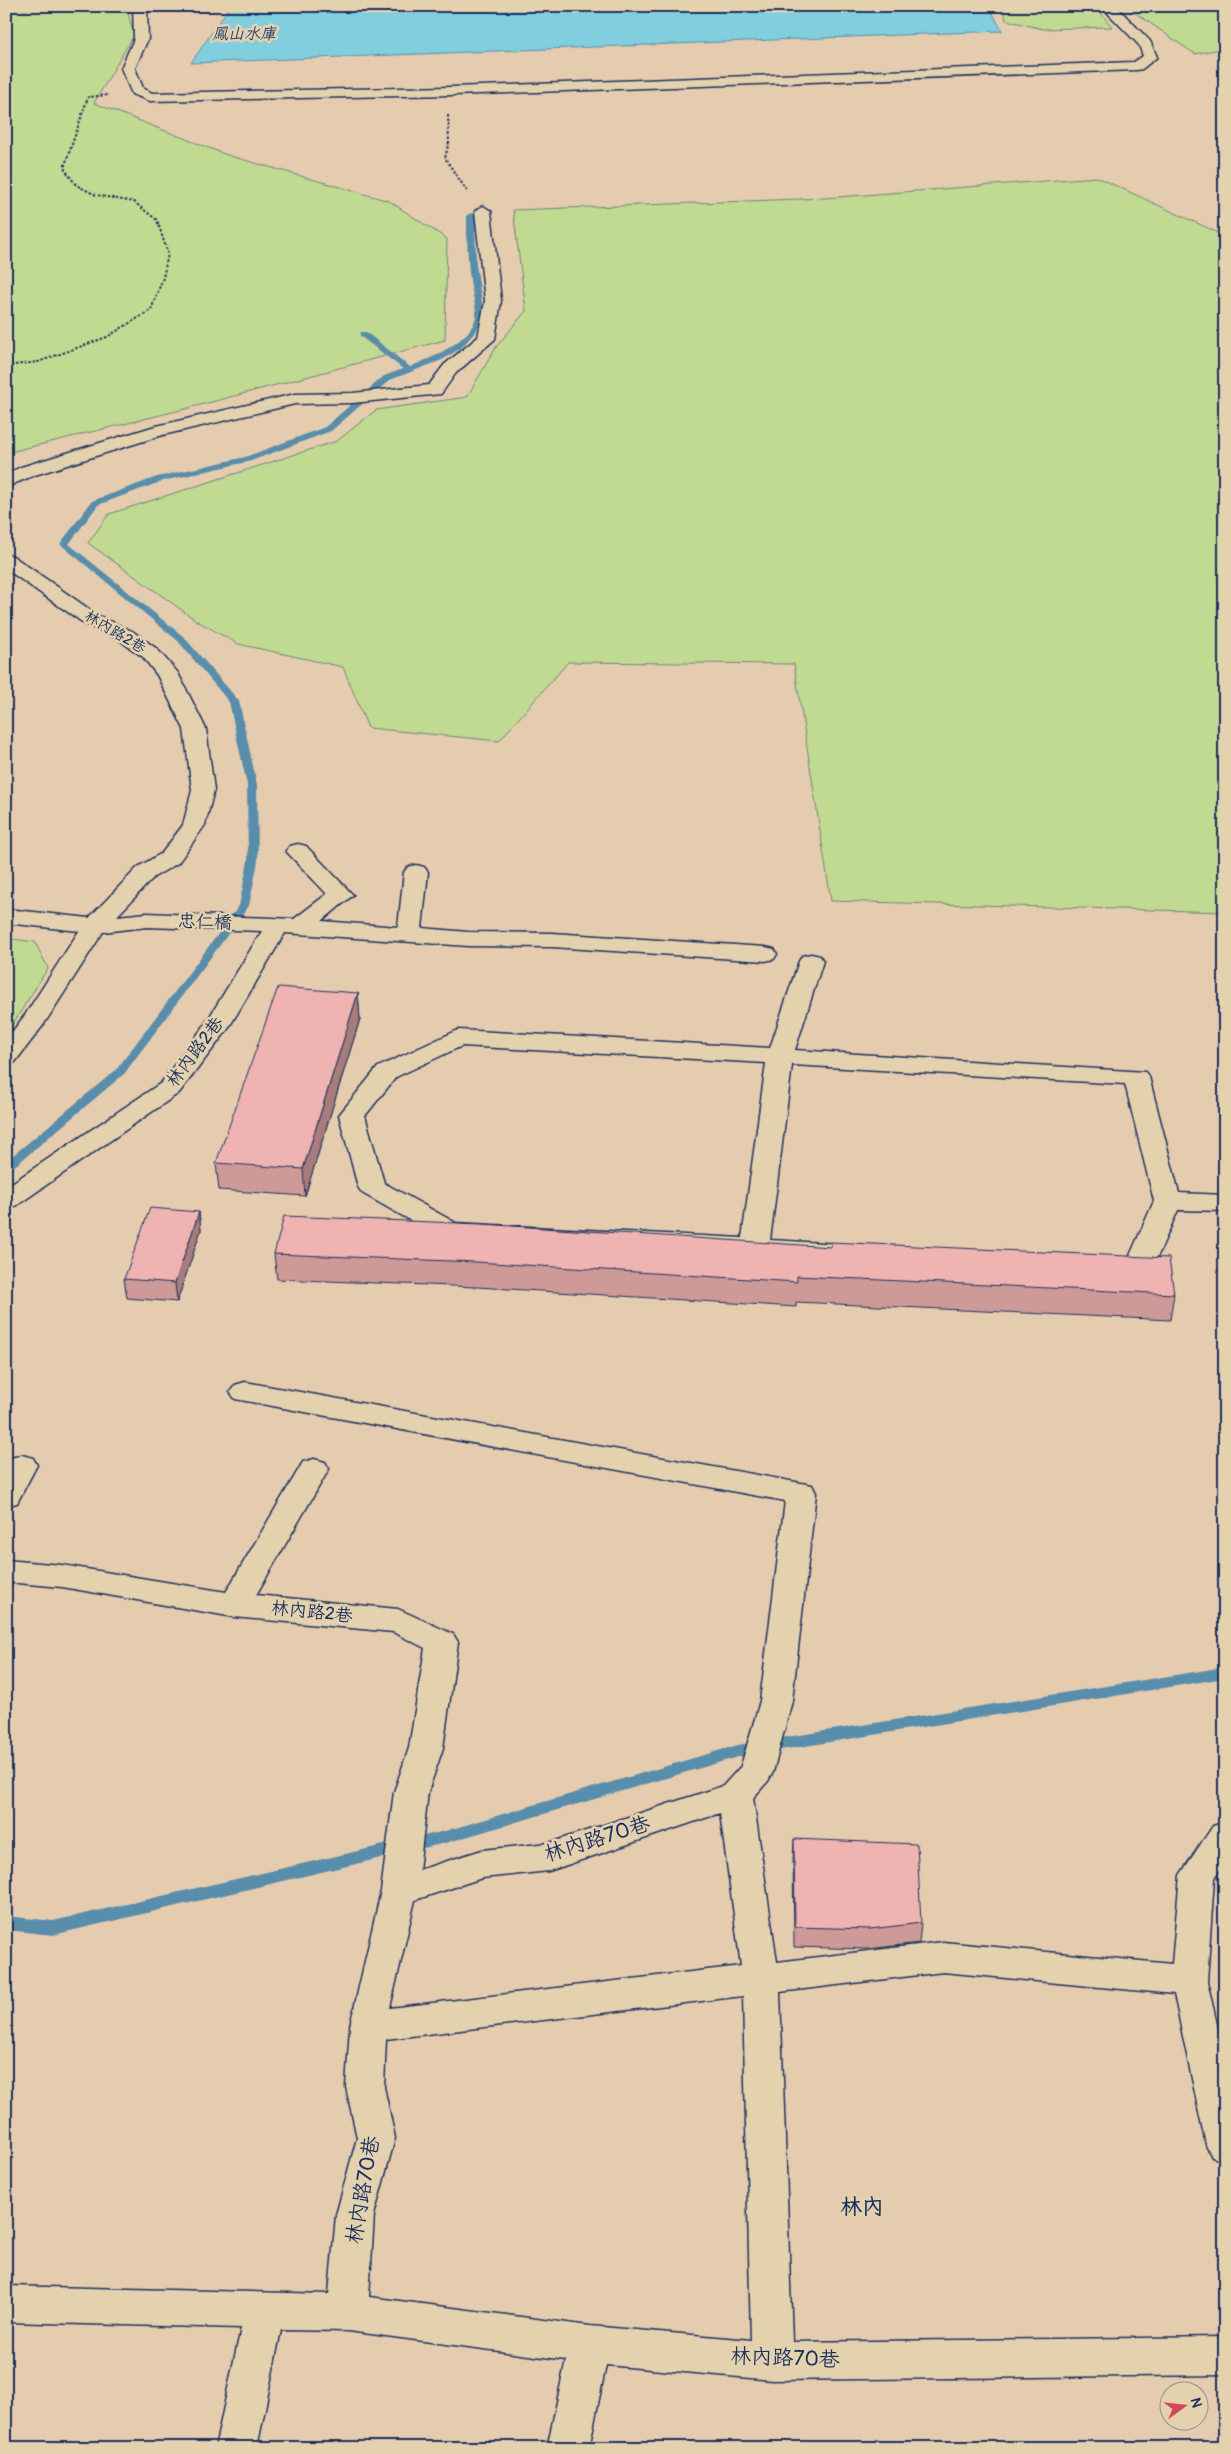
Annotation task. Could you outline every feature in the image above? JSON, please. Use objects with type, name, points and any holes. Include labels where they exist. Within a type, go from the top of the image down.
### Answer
[{"type":"street","points":[[140,6],[141,39],[128,68],[137,91],[150,97],[452,92],[1137,66],[1150,58],[1145,44],[1108,6]]},
{"type":"street","points":[[6,481],[28,472],[158,431],[295,399],[353,398],[435,390],[450,369],[486,339],[494,301],[483,212]]},
{"type":"street","name":"林內路2巷","points":[[6,560],[92,620],[125,635],[150,653],[167,673],[195,729],[203,790],[194,824],[170,858],[146,872],[95,926],[35,1018],[6,1057]]},
{"type":"street","points":[[280,925],[341,895],[298,851]]},
{"type":"street","points":[[410,935],[416,872]]},
{"type":"street","points":[[6,916],[95,926]]},
{"type":"street","name":"忠仁橋","points":[[95,926],[147,920],[280,925],[410,935],[552,940],[765,954]]},
{"type":"street","name":"林內路2巷","points":[[6,1200],[170,1088],[215,1029],[280,925]]},
{"type":"street","points":[[755,1248],[780,1056],[811,961]]},
{"type":"street","points":[[458,1038],[1136,1078],[1168,1201],[1138,1269],[450,1231],[372,1187],[352,1115],[387,1072],[458,1038]]},
{"type":"street","points":[[1168,1201],[1225,1204]]},
{"type":"street","points":[[245,1392],[801,1493],[776,1700],[767,1731],[746,1784],[761,1979],[772,2361]]},
{"type":"street","points":[[6,1494],[22,1465]]},
{"type":"street","points":[[234,1605],[314,1469]]},
{"type":"street","name":"林內路2巷","points":[[6,1571],[62,1576],[234,1605],[398,1621],[442,1642],[426,1748],[411,1792],[400,1878]]},
{"type":"street","name":"林內路70巷","points":[[348,2313],[355,2215],[376,2138],[365,2087],[368,2026],[400,1878],[482,1864],[549,1857],[746,1784]]},
{"type":"street","points":[[1225,1836],[1197,1876],[1189,1981],[1225,2145]]},
{"type":"street","points":[[368,2026],[943,1957],[1189,1981]]},
{"type":"street","name":"林內路70巷","points":[[6,2304],[348,2313],[590,2346],[772,2361],[1225,2356]]},
{"type":"street","points":[[236,2448],[265,2311]]},
{"type":"street","points":[[568,2448],[590,2346]]},
{"type":"path","points":[[6,366],[38,362],[107,337],[151,310],[163,278],[168,254],[158,220],[134,202],[96,195],[76,185],[64,168],[88,97],[137,91]]},
{"type":"path","points":[[452,92],[447,121],[450,142],[445,158],[483,212]]},
{"type":"green space","points":[[6,6],[126,6],[134,35],[94,103],[227,155],[389,201],[447,239],[445,340],[189,408],[6,453]]},
{"type":"green space","points":[[1003,6],[1095,6],[1112,27],[1043,29],[1006,20]]},
{"type":"green space","points":[[1125,6],[1225,6],[1225,48],[1195,54]]},
{"type":"green space","points":[[1097,177],[1225,236],[1225,912],[831,901],[794,664],[568,662],[499,741],[368,728],[343,667],[238,644],[197,621],[88,543],[109,514],[337,441],[376,410],[467,397],[496,347],[526,311],[513,210],[825,198]]},
{"type":"green space","points":[[6,938],[35,942],[48,968],[6,1035]]},
{"type":"water","name":"鳳山水庫","points":[[230,6],[989,6],[1002,31],[191,63]]},
{"type":"building","points":[[278,987],[358,993],[303,1169],[216,1163]]},
{"type":"building","points":[[150,1208],[199,1212],[175,1283],[124,1279]]},
{"type":"building","points":[[284,1216],[482,1224],[831,1247],[831,1242],[1169,1258],[1174,1294],[797,1276],[797,1282],[476,1262],[274,1254]]},
{"type":"building","points":[[794,1839],[917,1844],[921,1923],[870,1929],[795,1927]]},
{"type":"waterway","points":[[409,370],[439,358],[458,346],[473,329],[480,315],[472,265],[471,215]]},
{"type":"waterway","points":[[363,334],[409,370]]},
{"type":"waterway","points":[[6,1167],[120,1072],[244,906],[253,861],[252,785],[234,701],[181,639],[64,544],[95,503],[160,479],[248,459],[328,429],[387,378],[409,370]]},
{"type":"waterway","points":[[6,1923],[53,1928],[445,1837],[738,1751],[1225,1672]]},
{"type":"district","name":"林内","points":[[862,2207]]}]
